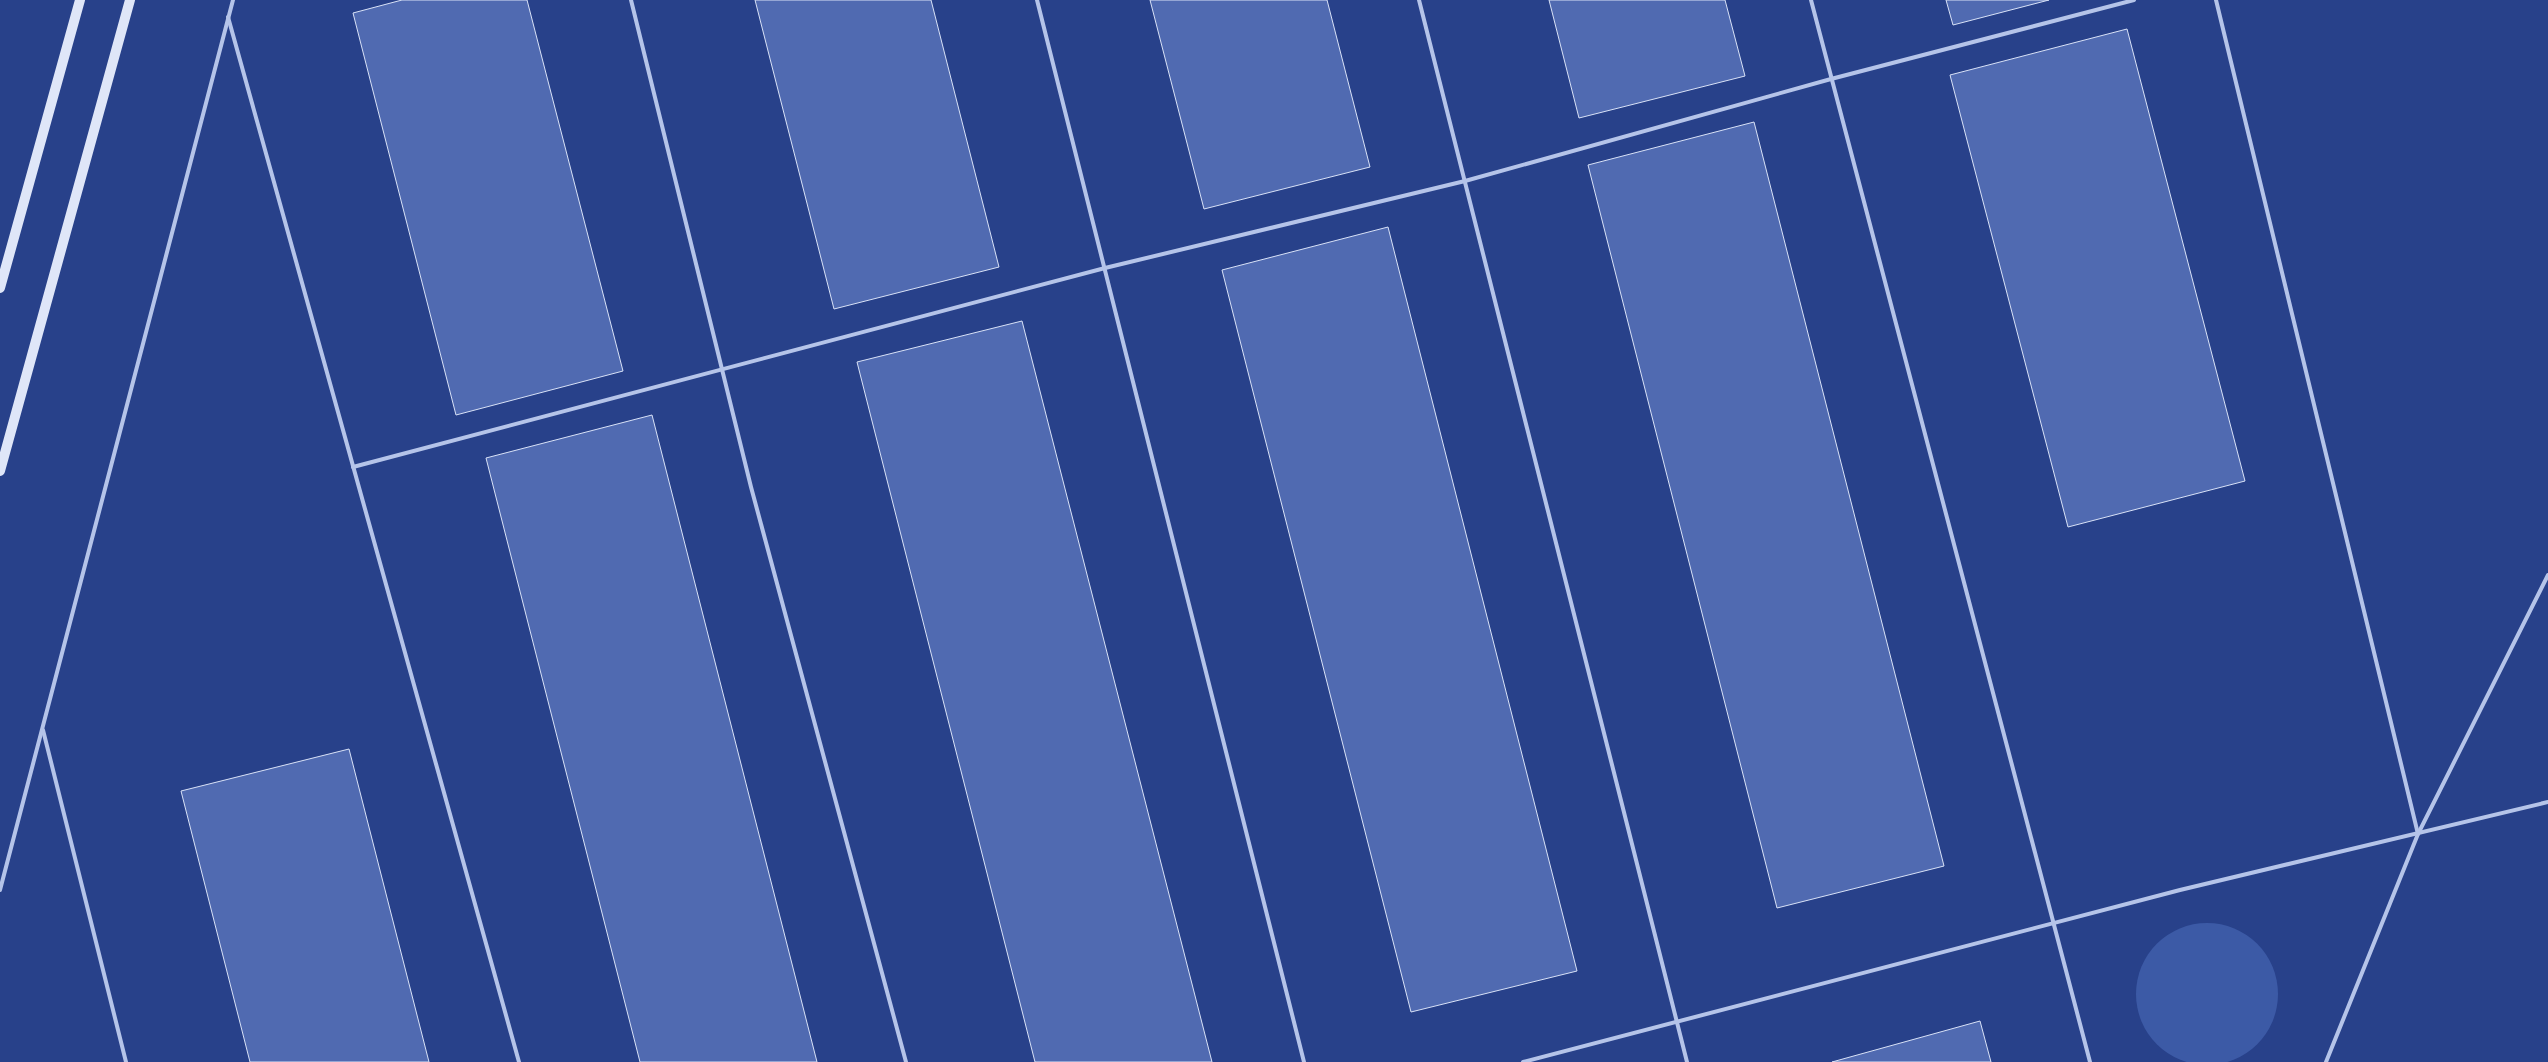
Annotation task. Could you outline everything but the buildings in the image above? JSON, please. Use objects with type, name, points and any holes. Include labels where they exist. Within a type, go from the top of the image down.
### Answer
[{"type":"street","points":[[0,288],[80,0]]},
{"type":"street","points":[[0,471],[130,0]]},
{"type":"lane","points":[[0,890],[233,0]]},
{"type":"lane","points":[[630,0],[751,487],[906,1062]]},
{"type":"lane","points":[[1037,0],[1304,1062]]},
{"type":"lane","points":[[1419,0],[1687,1062]]},
{"type":"lane","points":[[1811,0],[2052,924],[2090,1062]]},
{"type":"lane","points":[[354,466],[722,371],[1104,268],[1465,181],[1831,79],[2134,0]]},
{"type":"lane","points":[[2216,0],[2418,834]]},
{"type":"lane","points":[[228,17],[519,1062]]},
{"type":"lane","points":[[2326,1062],[2418,834],[2548,575]]},
{"type":"lane","points":[[42,728],[126,1062]]},
{"type":"lane","points":[[1523,1062],[2180,890],[2548,802]]},
{"type":"shaded area","points":[[2207,923],[2221,924],[2234,928],[2247,935],[2257,944],[2266,954],[2273,967],[2277,980],[2277,1008],[2273,1021],[2266,1034],[2257,1044],[2247,1053],[2234,1060],[2221,1064],[2207,1065],[2193,1064],[2180,1060],[2167,1053],[2157,1044],[2148,1034],[2141,1021],[2137,1008],[2136,994],[2137,980],[2141,967],[2148,954],[2157,944],[2167,935],[2180,928],[2193,924]]}]
